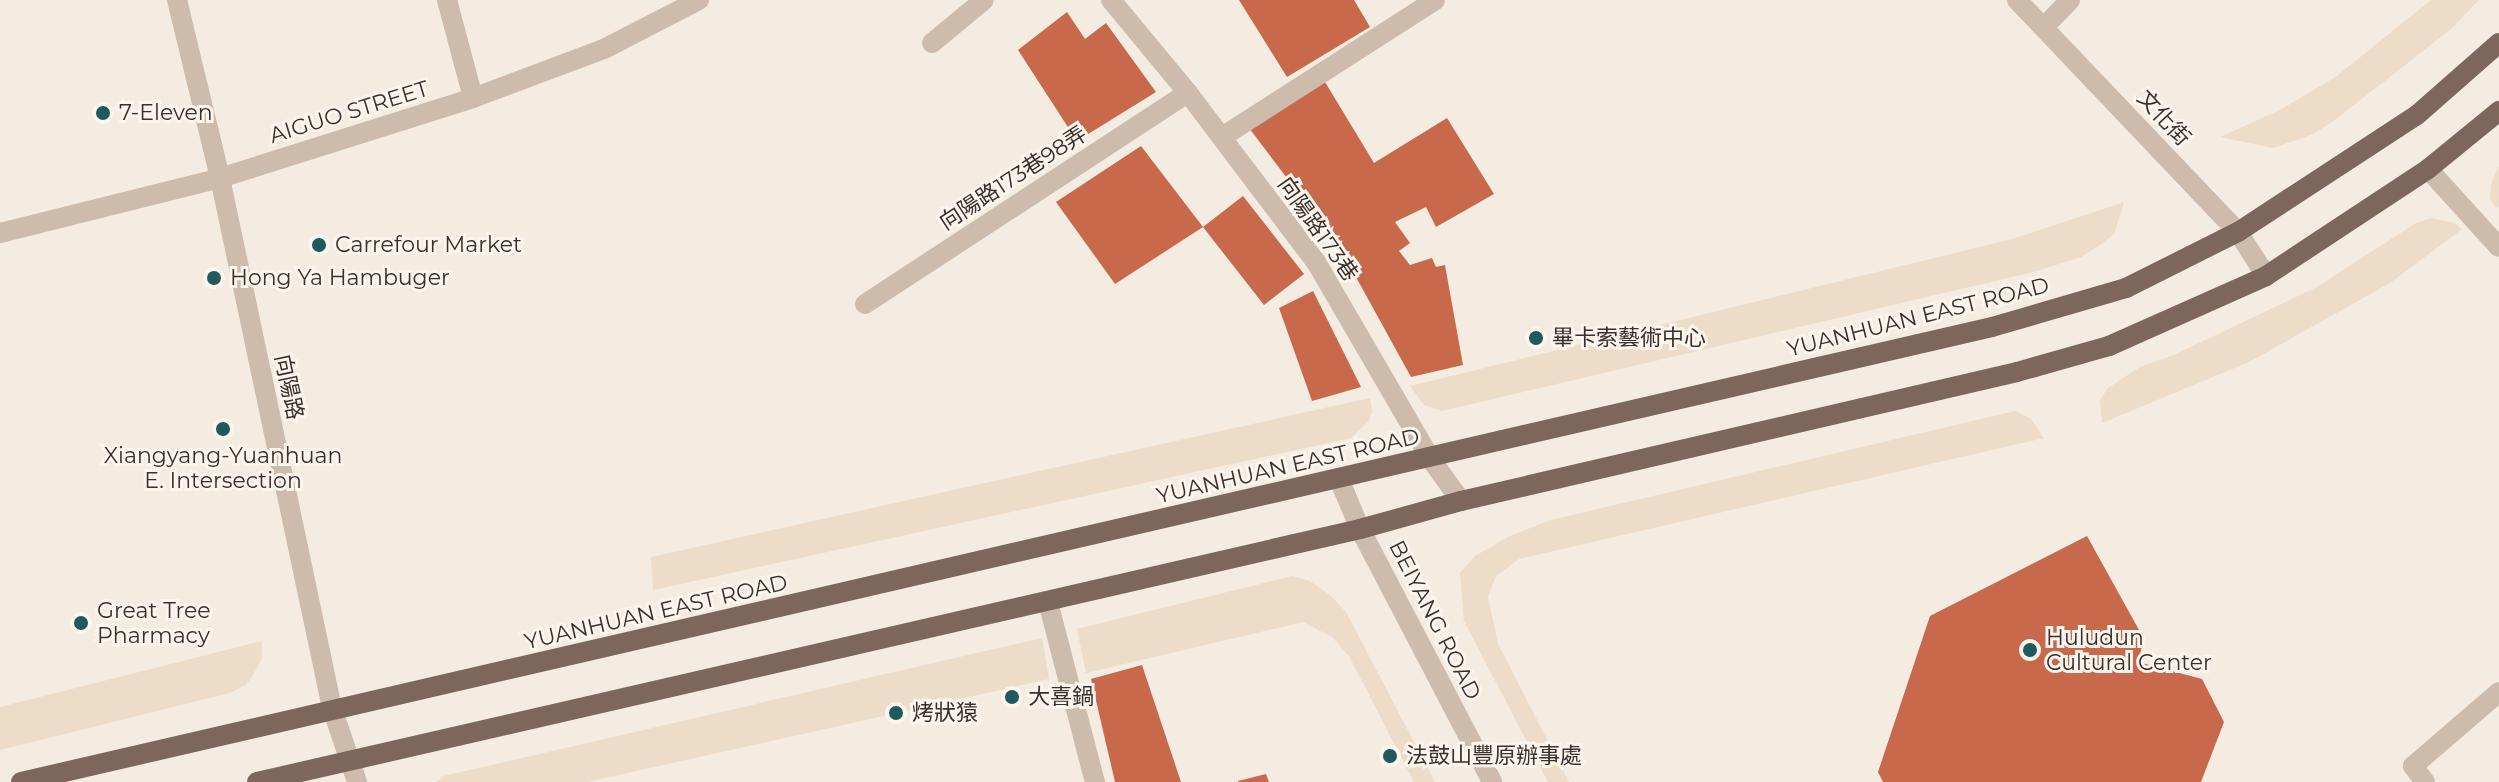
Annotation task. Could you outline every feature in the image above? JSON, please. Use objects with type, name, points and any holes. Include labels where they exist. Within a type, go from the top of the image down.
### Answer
[{"type":"main road","name":"YUANHUAN EAST ROAD","points":[[21,782],[1992,327],[2126,288],[2238,232],[2417,115],[2499,43]]},
{"type":"main road","points":[[257,782],[1360,529],[1461,501],[2017,372],[2109,346],[2266,276],[2428,169],[2499,111]]},
{"type":"street","name":"向陽路","points":[[177,0],[220,178],[332,708],[357,782]]},
{"type":"street","points":[[447,0],[473,98]]},
{"type":"street","name":"AIGUO STREET","points":[[0,233],[220,178],[473,98],[604,49],[699,0]]},
{"type":"street","points":[[932,43],[984,0]]},
{"type":"street","name":"向陽路173巷","points":[[1111,0],[1188,93],[1316,262],[1430,458],[1461,501]]},
{"type":"street","points":[[1222,137],[1435,0]]},
{"type":"street","name":"文化街","points":[[2017,0],[2238,232],[2266,276]]},
{"type":"street","points":[[2045,26],[2070,0]]},
{"type":"street","name":"向陽路173巷98弄","points":[[865,304],[1188,93]]},
{"type":"street","points":[[2428,169],[2499,247]]},
{"type":"street","name":"BEIYANG ROAD","points":[[1339,479],[1360,529],[1492,782]]},
{"type":"street","points":[[1048,602],[1095,782]]},
{"type":"street","points":[[2425,782],[2413,766],[2499,692]]},
{"type":"shaded area","points":[[2431,0],[2479,0],[2451,29],[2335,120],[2313,134],[2273,148],[2220,137],[2280,110],[2337,76]]},
{"type":"shaded area","points":[[2499,166],[2499,206],[2496,208],[2490,200],[2491,184]]},
{"type":"shaded area","points":[[2124,202],[2114,234],[2100,245],[2081,257],[2033,272],[1442,411],[1424,405],[1410,386],[2012,239]]},
{"type":"shaded area","points":[[2431,218],[2455,223],[2462,229],[2390,283],[2249,362],[2102,423],[2100,400],[2108,388],[2140,367],[2174,355],[2317,287],[2416,223]]},
{"type":"shaded area","points":[[1370,398],[1372,412],[1368,422],[1351,438],[653,590],[651,557]]},
{"type":"shaded area","points":[[2015,411],[2031,419],[2044,438],[1519,559],[1496,576],[1488,597],[1498,644],[1569,782],[1548,782],[1464,621],[1460,573],[1475,556],[1510,536],[1551,520]]},
{"type":"shaded area","points":[[1292,576],[1308,580],[1330,595],[1346,612],[1435,782],[1414,782],[1349,656],[1332,637],[1303,622],[1086,673],[1077,629]]},
{"type":"shaded area","points":[[1042,638],[1049,679],[587,782],[436,782],[444,776]]},
{"type":"shaded area","points":[[262,641],[262,658],[253,675],[246,685],[230,693],[0,750],[0,707]]},
{"type":"building","points":[[1239,0],[1354,0],[1370,27],[1287,77]]},
{"type":"building","points":[[1067,12],[1085,39],[1106,23],[1156,92],[1077,141],[1018,50]]},
{"type":"building","points":[[1325,82],[1374,163],[1447,118],[1494,194],[1436,227],[1426,207],[1395,222],[1410,243],[1399,251],[1410,265],[1432,258],[1436,267],[1445,265],[1463,365],[1411,377],[1340,248],[1249,128]]},
{"type":"building","points":[[1141,146],[1203,227],[1115,284],[1056,202]]},
{"type":"building","points":[[1243,196],[1304,274],[1264,305],[1203,227]]},
{"type":"building","points":[[1313,291],[1361,387],[1312,401],[1279,308]]},
{"type":"building","name":"Huludun Cultural Center","points":[[2087,536],[2144,639],[2138,662],[2202,679],[2224,722],[2201,782],[1883,782],[1878,772],[1930,616]]},
{"type":"building","points":[[1142,665],[1181,782],[1115,782],[1091,679]]},
{"type":"building","points":[[1266,774],[1269,782],[1238,782],[1238,781]]},
{"type":"place","name":"7-Eleven","points":[[103,113]]},
{"type":"place","name":"Carrefour Market","points":[[319,245]]},
{"type":"place","name":"Hong Ya Hambuger","points":[[214,278]]},
{"type":"place","name":"畢卡索藝術中心","points":[[1536,338]]},
{"type":"place","name":"Xiangyang-Yuanhuan E. Intersection","points":[[223,429]]},
{"type":"place","name":"Great Tree Pharmacy","points":[[81,623]]},
{"type":"place","name":"Huludun Cultural Center","points":[[2030,650]]},
{"type":"place","name":"大喜鍋","points":[[1012,697]]},
{"type":"place","name":"烤狀猿","points":[[896,713]]},
{"type":"place","name":"法鼓山豐原辦事處","points":[[1390,756]]}]
